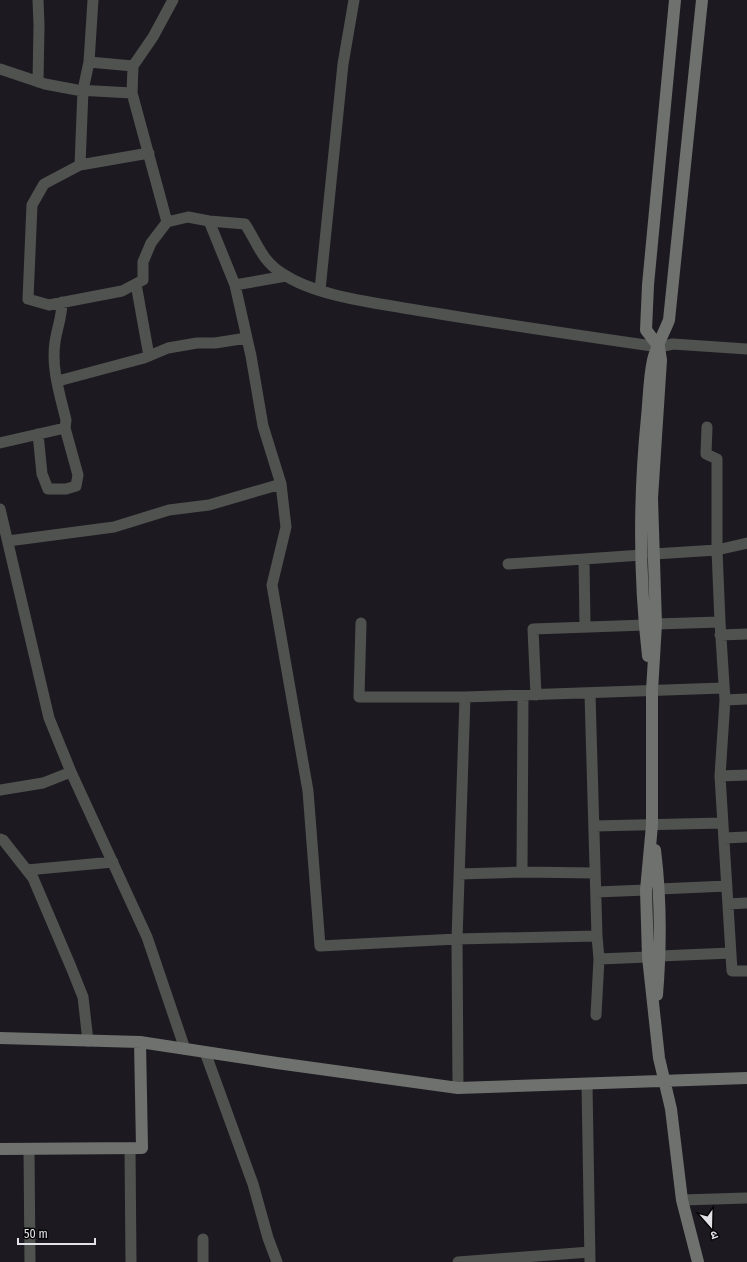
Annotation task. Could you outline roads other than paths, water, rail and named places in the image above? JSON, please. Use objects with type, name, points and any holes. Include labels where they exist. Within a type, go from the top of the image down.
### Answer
[{"type":"street","points":[[38,0],[38,82]]},
{"type":"street","points":[[80,165],[83,90],[89,62],[93,0]]},
{"type":"street","points":[[167,222],[132,93],[133,66],[153,37],[173,0]]},
{"type":"street","points":[[320,290],[343,64],[354,0]]},
{"type":"street","points":[[659,347],[646,330],[648,285],[675,0]]},
{"type":"street","points":[[698,1262],[682,1200],[670,1109],[659,1058],[648,957],[646,890],[652,825],[652,691],[648,555],[641,500],[643,460],[653,358],[659,347],[669,320],[702,0]]},
{"type":"street","points":[[89,62],[133,66]]},
{"type":"street","points":[[0,69],[38,82],[83,90],[132,93]]},
{"type":"street","points":[[149,153],[80,165],[44,184],[32,205],[28,299],[49,305],[122,291],[136,284],[143,280],[143,262],[151,243],[167,222],[188,217],[210,221],[245,224],[257,248],[265,258],[286,276],[304,286],[366,301],[446,315],[659,347],[673,344],[747,349]]},
{"type":"street","points":[[210,221],[235,285],[247,338],[263,426],[281,484],[286,527],[272,585],[308,791],[320,946],[457,939],[597,936]]},
{"type":"street","points":[[235,285],[286,276]]},
{"type":"street","points":[[136,284],[149,356]]},
{"type":"street","points":[[38,434],[42,474],[48,489],[66,490],[76,486],[78,476],[65,428],[66,420],[54,365],[55,343],[62,318],[62,302]]},
{"type":"street","points":[[58,381],[149,356],[168,348],[197,343],[214,343],[247,338]]},
{"type":"street","points":[[0,443],[65,428]]},
{"type":"street","points":[[707,428],[706,454],[717,459],[717,550],[720,635],[725,700],[720,776],[732,971],[747,971]]},
{"type":"street","points":[[8,541],[114,527],[169,510],[209,505],[281,484]]},
{"type":"street","points":[[0,509],[49,718],[147,937],[185,1049]]},
{"type":"street","points":[[508,564],[717,550],[747,543]]},
{"type":"street","points":[[584,559],[585,627]]},
{"type":"street","points":[[536,696],[533,629],[720,622]]},
{"type":"street","points":[[361,623],[359,697],[465,698],[723,688]]},
{"type":"street","points":[[720,635],[747,634]]},
{"type":"street","points":[[590,694],[597,936],[599,959],[596,1015]]},
{"type":"street","points":[[522,872],[523,696]]},
{"type":"street","points":[[458,1088],[457,939],[465,698]]},
{"type":"street","points":[[725,700],[747,699]]},
{"type":"street","points":[[0,790],[43,783],[72,772]]},
{"type":"street","points":[[720,776],[747,775]]},
{"type":"street","points":[[594,826],[723,823]]},
{"type":"street","points":[[652,825],[660,889],[660,956],[655,1028]]},
{"type":"street","points":[[724,838],[747,837]]},
{"type":"street","points":[[0,839],[3,840],[33,878],[83,997],[88,1041]]},
{"type":"street","points":[[27,870],[113,862]]},
{"type":"street","points":[[459,874],[595,872]]},
{"type":"street","points":[[660,889],[727,886]]},
{"type":"street","points":[[596,892],[646,890]]},
{"type":"street","points":[[728,904],[747,903]]},
{"type":"street","points":[[660,956],[731,953]]},
{"type":"street","points":[[599,959],[648,957]]},
{"type":"street","points":[[0,1038],[140,1042],[458,1088],[747,1078]]},
{"type":"street","points":[[0,1149],[142,1148],[140,1042]]},
{"type":"street","points":[[205,1052],[253,1184],[268,1238],[277,1262]]},
{"type":"street","points":[[464,1262],[590,1257],[587,1084]]},
{"type":"street","points":[[130,1148],[131,1262]]},
{"type":"street","points":[[29,1149],[30,1262]]},
{"type":"street","points":[[682,1200],[747,1198]]},
{"type":"street","points":[[203,1239],[203,1262]]}]
